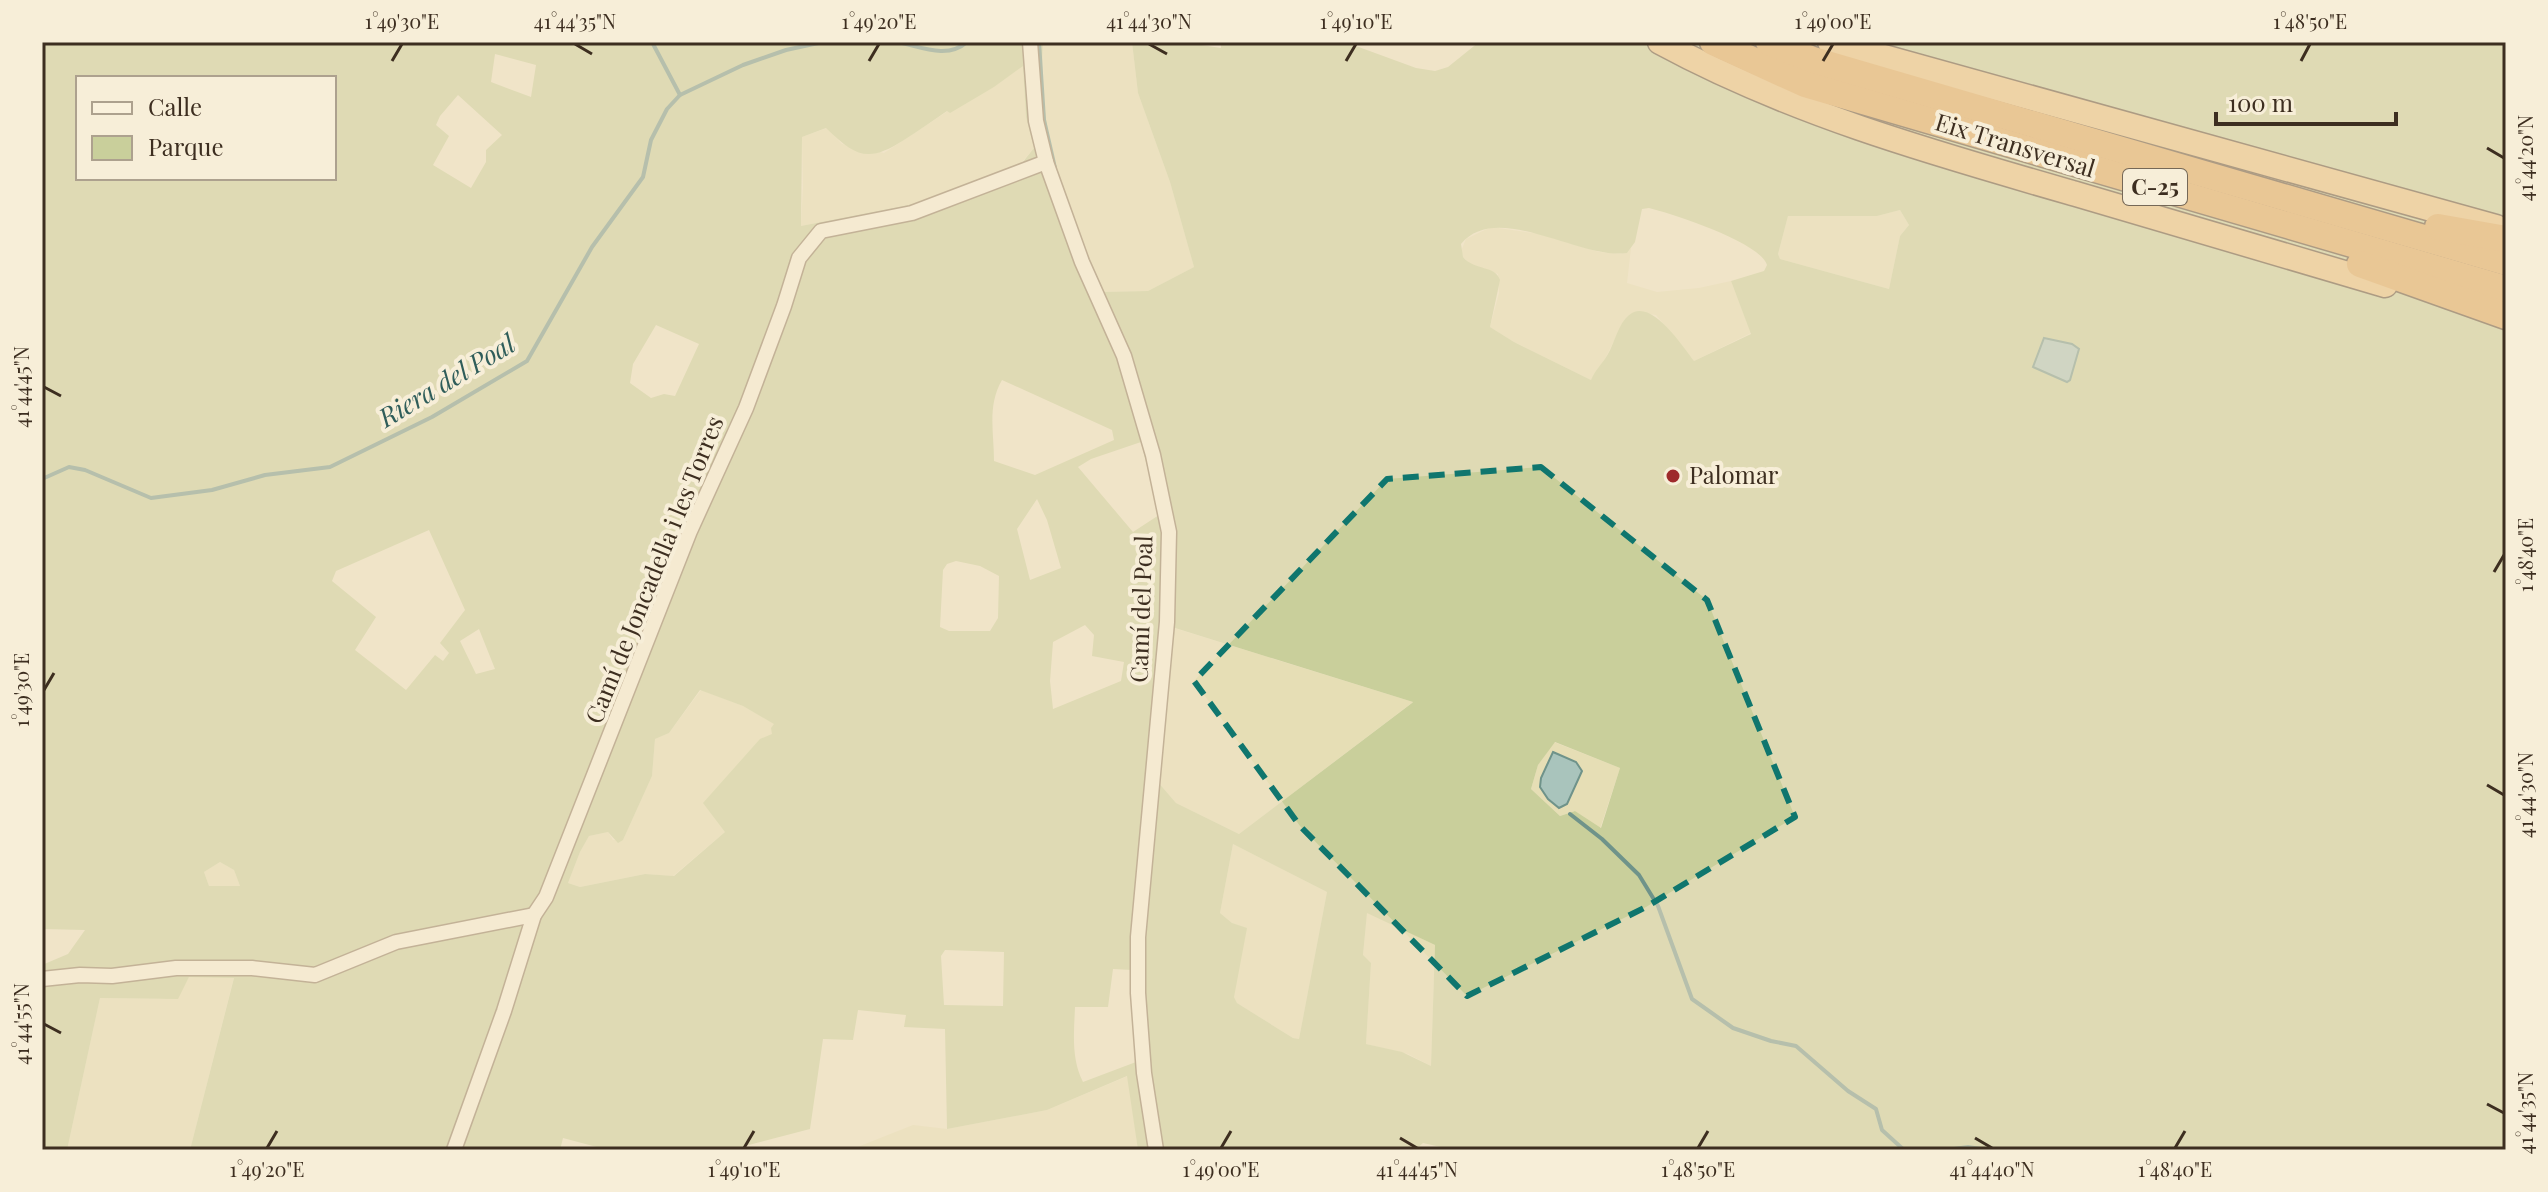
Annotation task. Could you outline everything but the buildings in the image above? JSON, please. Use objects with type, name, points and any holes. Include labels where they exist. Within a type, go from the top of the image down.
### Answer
[{"type":"highway","points":[[1660,42],[1754,89],[1929,152],[2506,319]]},
{"type":"highway","name":"Eix Transversal","points":[[1713,42],[1805,84],[2506,289]]},
{"type":"highway","name":"Eix Transversal","points":[[1769,42],[1813,60],[2506,262]]},
{"type":"highway","points":[[1830,42],[2506,230]]},
{"type":"highway","points":[[2127,179],[2218,217],[2506,319]]},
{"type":"highway","points":[[2300,202],[2506,239]]},
{"type":"street","name":"Camí del Poal","points":[[1030,42],[1036,121],[1046,162],[1082,262],[1124,356],[1153,455],[1169,532],[1167,622],[1138,937],[1138,993],[1144,1073],[1156,1150]]},
{"type":"street","name":"Camí de Joncadella i les Torres","points":[[454,1150],[504,1011],[534,915],[546,897],[690,531],[746,408],[799,258],[821,231],[912,213],[1046,162]]},
{"type":"street","points":[[42,979],[191,968],[252,968],[315,975],[396,942],[534,915]]},
{"type":"highlighted area","points":[[1541,467],[1707,600],[1795,817],[1646,907],[1467,996],[1300,826],[1194,681],[1387,479]]},
{"type":"shaded area","points":[[1043,42],[1132,42],[1138,93],[1170,182],[1194,267],[1148,291],[1102,292],[1058,186],[1044,120]]},
{"type":"shaded area","points":[[1023,65],[1026,117],[1034,148],[1022,162],[1006,172],[934,200],[801,226],[802,137],[827,128],[842,144],[884,153],[948,111],[994,87]]},
{"type":"shaded area","points":[[1900,210],[1909,225],[1900,236],[1889,289],[1780,259],[1778,254],[1788,216],[1877,216]]},
{"type":"shaded area","points":[[1491,227],[1540,234],[1599,252],[1620,254],[1627,253],[1631,248],[1627,283],[1657,292],[1731,281],[1751,333],[1694,361],[1656,315],[1630,314],[1591,380],[1490,327],[1499,293],[1498,274],[1473,266],[1461,251],[1466,239]]},
{"type":"shaded area","points":[[1174,628],[1413,702],[1239,834],[1176,803],[1157,781]]},
{"type":"shaded area","points":[[701,690],[743,706],[775,724],[725,832],[673,876],[645,874],[580,887],[568,883],[589,836],[608,832],[613,840],[623,840],[652,776],[655,739],[669,733]]},
{"type":"shaded area","points":[[1554,742],[1620,768],[1600,829],[1575,811],[1560,816],[1531,789],[1538,765]]},
{"type":"shaded area","points":[[1233,844],[1327,892],[1299,1039],[1237,1003],[1234,997],[1232,923],[1220,913]]},
{"type":"shaded area","points":[[220,862],[234,870],[240,886],[209,886],[204,872]]},
{"type":"shaded area","points":[[1367,912],[1435,945],[1431,1066],[1408,1054],[1366,1044],[1371,963],[1363,956]]},
{"type":"shaded area","points":[[189,977],[234,977],[190,1150],[67,1150],[100,998],[172,997],[180,993]]},
{"type":"shaded area","points":[[1128,1076],[1138,1150],[850,1150],[913,1125],[947,1129],[1047,1110]]},
{"type":"green space","points":[[42,42],[1043,42],[1045,109],[1056,171],[1076,231],[1102,292],[1148,291],[1194,267],[1170,182],[1138,93],[1132,42],[1182,42],[1221,48],[1221,42],[1345,42],[1416,68],[1435,71],[1448,67],[1479,42],[2506,42],[2506,1150],[1454,1150],[1423,1143],[1415,1150],[1138,1150],[1127,1076],[1047,1110],[947,1129],[945,1029],[904,1027],[906,1015],[858,1010],[853,1040],[823,1039],[810,1129],[730,1150],[608,1150],[563,1138],[560,1150],[190,1150],[234,978],[189,977],[178,999],[100,998],[67,1150],[42,1150],[42,965],[68,954],[85,930],[42,929]],"holes":[[[495,54],[536,65],[531,97],[491,82]],[[1023,66],[1026,117],[1034,148],[1022,163],[1006,172],[934,200],[801,226],[802,137],[826,128],[854,151],[871,154],[892,147],[947,111],[950,113],[994,87]],[[458,95],[502,135],[486,150],[486,162],[471,188],[433,165],[449,136],[436,125]],[[1649,208],[1733,238],[1761,256],[1767,265],[1764,271],[1731,281],[1751,334],[1694,361],[1665,326],[1647,312],[1638,311],[1622,323],[1608,354],[1591,380],[1490,327],[1500,280],[1494,272],[1463,257],[1461,244],[1477,232],[1496,228],[1517,229],[1608,253],[1627,253],[1635,242],[1642,209]],[[1900,210],[1909,225],[1900,236],[1889,289],[1780,259],[1778,254],[1788,216],[1877,216]],[[656,325],[699,344],[675,396],[664,394],[651,398],[630,383],[633,364]],[[1002,380],[1112,430],[1114,440],[1035,475],[994,461],[994,400]],[[1141,442],[1159,515],[1133,532],[1078,467],[1091,459]],[[1037,499],[1047,520],[1061,568],[1030,580],[1017,529]],[[429,530],[465,610],[440,643],[449,653],[443,661],[435,655],[406,690],[355,650],[376,617],[332,581],[336,571]],[[956,561],[980,566],[999,576],[998,618],[990,631],[949,631],[940,627],[943,570],[947,564]],[[1085,625],[1094,635],[1092,656],[1124,662],[1121,681],[1053,709],[1050,681],[1053,642]],[[1175,628],[1413,702],[1239,834],[1176,803],[1157,781]],[[479,629],[495,669],[476,674],[460,641]],[[700,690],[743,706],[774,724],[772,734],[760,739],[703,803],[725,832],[674,876],[645,874],[580,887],[568,883],[589,836],[608,832],[618,843],[623,840],[652,776],[655,739],[669,733]],[[1555,742],[1620,768],[1601,828],[1575,811],[1560,816],[1531,789],[1538,765]],[[1233,844],[1327,892],[1299,1039],[1237,1003],[1234,997],[1247,928],[1232,923],[1220,913]],[[220,862],[234,870],[240,886],[209,886],[204,872]],[[1367,913],[1435,945],[1431,1066],[1402,1052],[1366,1044],[1371,963],[1363,955]],[[945,950],[1004,952],[1003,1006],[944,1005],[941,956]],[[1113,969],[1132,970],[1136,1062],[1083,1082],[1075,1055],[1075,1007],[1108,1007]]]},
{"type":"water","points":[[2044,338],[2072,344],[2079,349],[2067,382],[2033,367]]},
{"type":"water","points":[[1553,752],[1576,762],[1582,771],[1567,804],[1559,808],[1540,787]]},
{"type":"waterway","points":[[652,42],[680,95]]},
{"type":"waterway","name":"Riera del Poal","points":[[42,479],[69,467],[85,470],[151,498],[212,490],[265,475],[330,467],[432,417],[527,361],[592,247],[643,177],[651,140],[667,109],[680,95],[743,65],[786,50],[823,42]]},
{"type":"waterway","name":"Riera del Poal","points":[[897,42],[942,51],[967,42]]},
{"type":"waterway","points":[[1039,42],[1044,120],[1055,168]]},
{"type":"waterway","points":[[1570,814],[1602,839],[1639,875],[1658,906],[1692,999],[1733,1028],[1796,1046],[1848,1091],[1876,1109],[1882,1130],[1904,1150]]},
{"type":"waterway","points":[[1947,1150],[1968,1147],[1987,1150]]},
{"type":"place","name":"Palomar","points":[[1673,476]]}]
